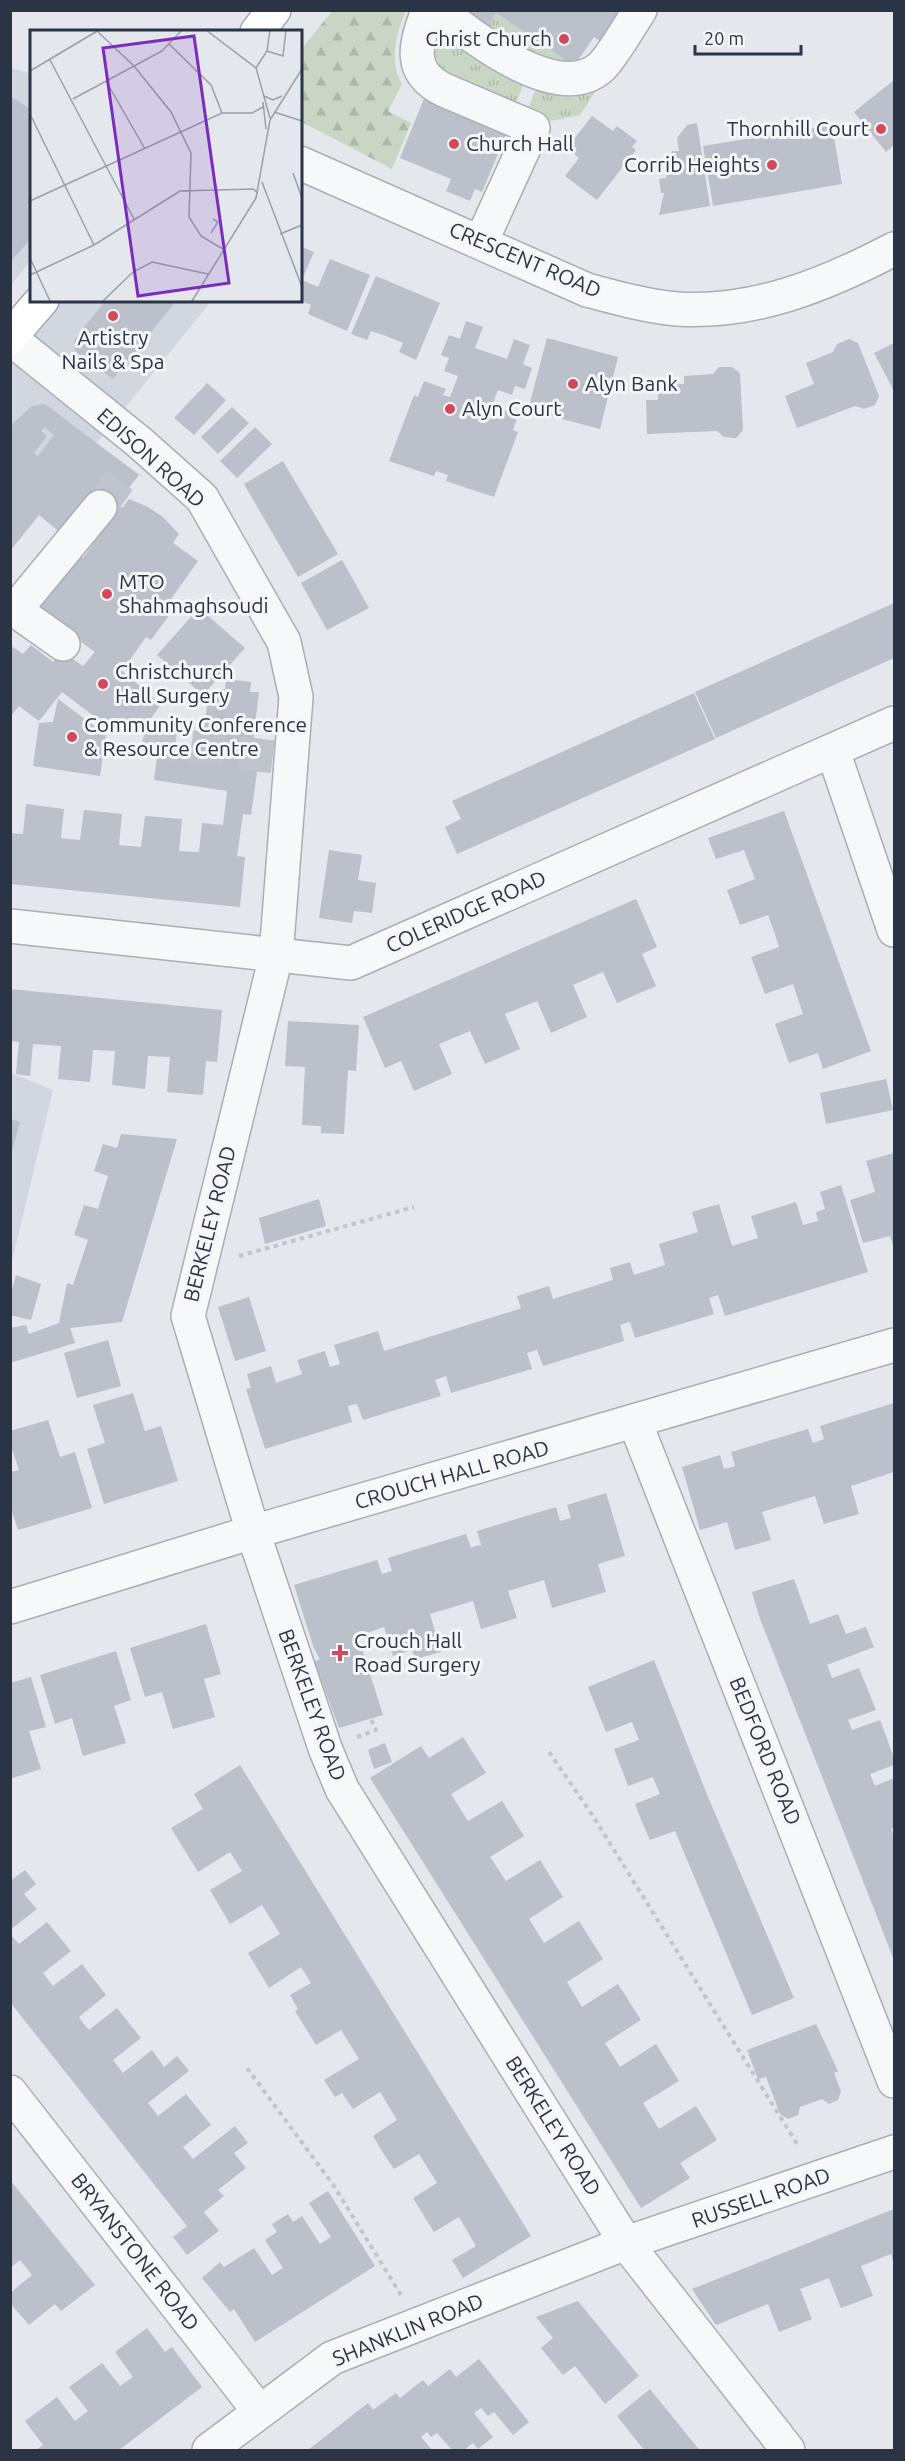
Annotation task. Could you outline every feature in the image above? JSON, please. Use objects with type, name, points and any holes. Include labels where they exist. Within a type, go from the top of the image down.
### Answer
[{"type":"main road","points":[[259,30],[274,10]]},
{"type":"main road","points":[[10,338],[40,302]]},
{"type":"street","points":[[428,10],[416,46],[417,61],[423,75],[444,90],[533,128],[481,243]]},
{"type":"street","points":[[438,10],[483,46],[531,71],[554,77],[577,77],[601,68],[640,10]]},
{"type":"street","name":"CRESCENT ROAD","points":[[302,164],[587,290],[631,302],[677,309],[720,309],[775,299],[842,276],[894,249]]},
{"type":"street","name":"EDISON ROAD","points":[[10,338],[134,455],[202,498],[284,642],[296,697],[276,956]]},
{"type":"street","points":[[63,644],[15,610],[100,507]]},
{"type":"street","name":"COLERIDGE ROAD","points":[[10,926],[351,963],[894,723]]},
{"type":"street","points":[[833,751],[894,930]]},
{"type":"street","name":"BERKELEY ROAD","points":[[276,956],[188,1316],[253,1532],[321,1738],[342,1789],[626,2243],[788,2451]]},
{"type":"street","name":"CROUCH HALL ROAD","points":[[10,1607],[253,1532],[894,1345]]},
{"type":"street","name":"BEDFORD ROAD","points":[[635,1422],[894,2081]]},
{"type":"street","name":"BRYANSTONE ROAD","points":[[10,2092],[259,2411]]},
{"type":"street","name":"RUSSELL ROAD","points":[[626,2243],[894,2152]]},
{"type":"street","name":"SHANKLIN ROAD","points":[[209,2451],[332,2358],[626,2243]]},
{"type":"path","points":[[204,1251],[233,1258],[414,1207]]},
{"type":"path","points":[[549,1752],[591,1813],[797,2142],[813,2180]]},
{"type":"path","points":[[246,2068],[334,2186],[419,2324]]},
{"type":"shaded area","points":[[10,68],[30,73],[30,261],[11,285]]},
{"type":"shaded area","points":[[40,302],[210,302],[11,549],[10,337]]},
{"type":"shaded area","points":[[11,1073],[53,1090],[11,1265]]},
{"type":"green space","points":[[332,11],[406,11],[399,28],[395,48],[396,67],[402,84],[388,111],[411,123],[392,169],[302,122],[302,48]]},
{"type":"green space","points":[[496,13],[571,64],[562,71],[486,29]]},
{"type":"green space","points":[[430,21],[526,79],[513,109],[447,83],[423,50]]},
{"type":"green space","points":[[606,75],[580,115],[550,121],[526,115],[538,83]]},
{"type":"building","name":"Christ Church","points":[[460,10],[631,10],[607,46],[594,37],[574,66],[496,13],[486,29]]},
{"type":"building","name":"Thornhill Court","points":[[894,80],[894,145],[886,152],[854,112]]},
{"type":"building","points":[[10,96],[30,109],[30,240],[10,262]]},
{"type":"building","name":"Church Hall","points":[[425,96],[508,130],[482,192],[475,189],[470,201],[446,191],[451,179],[400,158]]},
{"type":"building","points":[[592,116],[613,131],[617,126],[637,141],[632,147],[636,150],[597,200],[565,176],[579,158],[567,148]]},
{"type":"building","points":[[697,123],[710,206],[659,215],[664,193],[661,193],[659,179],[666,178],[672,151],[679,151],[677,138],[687,125]]},
{"type":"building","name":"Corrib Heights","points":[[832,125],[842,184],[713,206],[703,146]]},
{"type":"building","points":[[302,247],[314,252],[302,280]]},
{"type":"building","points":[[330,259],[370,275],[347,331],[308,314],[311,305],[302,302],[302,280],[318,287]]},
{"type":"building","points":[[376,276],[440,303],[416,360],[399,352],[403,343],[386,336],[371,331],[367,340],[351,334]]},
{"type":"building","points":[[104,302],[175,302],[113,379],[76,352],[74,340]]},
{"type":"building","name":"Alyn Court","points":[[466,321],[483,327],[475,348],[507,359],[514,339],[530,345],[523,364],[532,368],[525,389],[515,386],[512,395],[498,390],[490,411],[497,413],[499,408],[518,415],[513,430],[518,432],[494,497],[446,481],[448,475],[436,471],[434,476],[389,461],[414,395],[418,397],[424,381],[446,389],[443,395],[450,397],[458,376],[444,371],[449,358],[441,355],[449,335],[460,339]]},
{"type":"building","name":"Alyn Bank","points":[[547,338],[618,357],[600,429],[528,410]]},
{"type":"building","points":[[849,339],[858,343],[879,396],[875,405],[864,409],[855,406],[797,428],[785,396],[814,384],[806,363],[833,352],[837,344]]},
{"type":"building","points":[[894,343],[894,391],[874,353]]},
{"type":"building","points":[[719,367],[732,367],[740,373],[743,430],[736,438],[724,437],[717,431],[647,434],[646,400],[658,400],[658,385],[684,384],[684,376],[713,374]]},
{"type":"building","points":[[207,383],[226,400],[194,435],[174,418]]},
{"type":"building","points":[[45,404],[139,475],[108,514],[68,539],[39,515],[10,551],[10,426],[32,406]],"holes":[[[44,427],[54,435],[38,456],[34,453],[47,436],[41,431]]]},
{"type":"building","points":[[232,407],[249,423],[218,454],[201,437]]},
{"type":"building","points":[[255,427],[272,444],[237,478],[220,461]]},
{"type":"building","points":[[283,461],[338,554],[298,577],[244,484]]},
{"type":"building","name":"MTO Shahmaghsoudi","points":[[129,499],[148,507],[163,517],[179,534],[173,543],[198,561],[166,606],[173,610],[151,640],[146,637],[122,671],[161,704],[149,721],[137,723],[130,719],[127,727],[120,730],[113,727],[111,729],[62,692],[39,721],[19,706],[10,717],[10,645],[23,654],[31,645],[53,662],[61,651],[83,666],[95,652],[30,605],[75,552],[83,558],[120,506],[122,508]]},
{"type":"building","points":[[342,560],[369,608],[327,630],[301,583]]},
{"type":"building","points":[[894,603],[894,658],[716,738],[695,692]]},
{"type":"building","points":[[199,608],[245,648],[203,695],[157,655]]},
{"type":"building","points":[[226,679],[251,682],[250,692],[259,692],[250,764],[258,765],[251,815],[243,814],[237,856],[245,857],[240,907],[10,884],[10,833],[23,834],[26,804],[64,809],[61,838],[69,839],[80,840],[84,810],[122,814],[119,845],[129,846],[141,847],[145,816],[182,819],[179,851],[199,852],[202,823],[223,825],[227,791],[154,780],[158,750],[201,756],[207,705],[220,689],[225,689]]},
{"type":"building","points":[[694,693],[715,739],[457,854],[445,827],[461,819],[452,801]]},
{"type":"building","name":"Community Conference & Resource Centre","points":[[58,699],[106,735],[100,776],[33,766],[39,723],[53,722]]},
{"type":"building","points":[[784,811],[871,1051],[823,1069],[818,1053],[789,1063],[775,1024],[803,1014],[793,984],[765,994],[751,957],[779,947],[774,931],[768,915],[740,925],[727,890],[755,879],[744,850],[716,859],[708,838]]},
{"type":"building","points":[[329,850],[362,855],[358,880],[376,883],[372,913],[354,911],[352,923],[319,918]]},
{"type":"building","points":[[636,899],[657,947],[642,954],[656,986],[617,1003],[603,972],[573,985],[587,1017],[551,1033],[537,1001],[505,1014],[520,1049],[485,1064],[470,1031],[439,1044],[452,1074],[414,1091],[401,1061],[385,1068],[363,1017]]},
{"type":"building","points":[[10,989],[222,1010],[217,1062],[206,1061],[203,1095],[167,1092],[170,1057],[148,1056],[145,1089],[112,1085],[115,1051],[93,1050],[90,1082],[58,1079],[61,1046],[33,1044],[30,1076],[16,1074],[19,1042],[10,1041]]},
{"type":"building","points":[[288,1021],[359,1025],[356,1071],[348,1070],[344,1134],[321,1133],[321,1126],[302,1125],[305,1067],[285,1066]]},
{"type":"building","points":[[886,1079],[893,1110],[826,1124],[820,1093]]},
{"type":"building","points":[[10,1119],[20,1122],[11,1154],[10,1154]]},
{"type":"building","points":[[121,1134],[177,1139],[122,1322],[70,1328],[75,1343],[10,1363],[10,1328],[26,1325],[29,1334],[59,1323],[67,1283],[73,1285],[88,1240],[74,1235],[84,1205],[98,1209],[108,1176],[94,1171],[103,1144],[117,1148]]},
{"type":"building","points":[[894,1153],[894,1249],[890,1236],[863,1243],[850,1200],[875,1192],[866,1161]]},
{"type":"building","points":[[841,1185],[868,1272],[725,1316],[718,1295],[709,1298],[714,1314],[635,1338],[630,1322],[620,1325],[624,1341],[543,1366],[537,1350],[527,1353],[532,1369],[451,1393],[446,1376],[435,1380],[441,1396],[363,1420],[357,1404],[348,1406],[352,1422],[265,1449],[246,1389],[251,1388],[247,1374],[271,1366],[276,1383],[302,1374],[297,1360],[325,1351],[330,1367],[340,1364],[334,1345],[378,1331],[384,1351],[519,1309],[521,1308],[517,1296],[549,1286],[553,1299],[613,1280],[610,1268],[630,1262],[634,1275],[665,1265],[659,1244],[698,1232],[692,1212],[719,1204],[732,1246],[758,1238],[751,1216],[796,1202],[803,1225],[818,1221],[816,1212],[825,1209],[820,1192]]},
{"type":"building","points":[[319,1199],[326,1226],[265,1244],[259,1218]]},
{"type":"building","points":[[16,1275],[41,1284],[31,1320],[10,1315],[10,1295]]},
{"type":"building","points":[[249,1297],[266,1351],[235,1361],[218,1307]]},
{"type":"building","points":[[108,1340],[121,1386],[77,1398],[64,1353]]},
{"type":"building","points":[[133,1393],[145,1431],[161,1426],[178,1481],[104,1504],[87,1449],[105,1443],[93,1405]]},
{"type":"building","points":[[894,1403],[894,1472],[851,1486],[859,1514],[824,1524],[815,1496],[762,1512],[771,1540],[735,1550],[727,1522],[700,1530],[682,1467],[720,1455],[724,1469],[729,1468],[735,1466],[731,1452],[808,1429],[813,1443],[824,1439],[820,1426]]},
{"type":"building","points":[[48,1420],[60,1457],[75,1452],[92,1508],[18,1530],[10,1505],[10,1472],[19,1470],[10,1443],[10,1431]]},
{"type":"building","points":[[606,1493],[625,1556],[598,1564],[606,1592],[552,1608],[544,1580],[508,1591],[517,1618],[481,1629],[473,1601],[430,1614],[441,1652],[415,1659],[412,1650],[393,1656],[384,1627],[358,1636],[383,1715],[339,1728],[314,1661],[320,1660],[313,1646],[294,1585],[377,1560],[382,1574],[392,1571],[388,1558],[466,1534],[471,1548],[481,1545],[477,1531],[556,1507],[560,1521],[571,1518],[567,1505]]},
{"type":"building","points":[[794,1579],[810,1624],[838,1614],[846,1634],[866,1627],[874,1647],[827,1665],[832,1678],[859,1668],[876,1710],[848,1720],[852,1730],[880,1720],[894,1758],[894,1765],[870,1774],[875,1786],[894,1778],[894,1828],[891,1829],[894,1837],[894,1960],[759,1616],[752,1592]]},
{"type":"building","points":[[206,1624],[221,1674],[204,1679],[215,1717],[173,1729],[162,1692],[145,1697],[130,1648]]},
{"type":"building","points":[[116,1651],[131,1700],[114,1706],[126,1743],[83,1756],[72,1718],[55,1724],[40,1675]]},
{"type":"building","points":[[654,1660],[708,1797],[794,1998],[752,2015],[675,1831],[650,1840],[642,1822],[635,1804],[660,1794],[653,1777],[628,1786],[614,1749],[639,1740],[632,1722],[606,1732],[588,1687]]},
{"type":"building","points":[[31,1677],[46,1727],[29,1731],[41,1769],[10,1779],[10,1683]]},
{"type":"building","points":[[463,1737],[486,1773],[451,1794],[459,1807],[468,1821],[502,1801],[524,1836],[490,1857],[506,1881],[540,1860],[563,1897],[529,1919],[544,1943],[579,1921],[603,1959],[567,1982],[582,2007],[618,1984],[641,2020],[605,2043],[620,2067],[656,2044],[679,2081],[643,2103],[659,2129],[696,2106],[717,2140],[680,2163],[690,2178],[641,2208],[370,1778],[421,1746],[429,1758]]},
{"type":"building","points":[[385,1743],[392,1762],[374,1769],[368,1750]]},
{"type":"building","points":[[240,1765],[531,2236],[463,2278],[452,2260],[476,2246],[459,2217],[434,2232],[424,2216],[413,2198],[437,2183],[419,2154],[394,2169],[383,2153],[373,2136],[397,2120],[380,2092],[353,2109],[342,2093],[335,2097],[324,2080],[359,2059],[341,2030],[316,2045],[295,2011],[298,2009],[290,1995],[311,1983],[301,1967],[269,1988],[248,1953],[280,1934],[262,1905],[230,1924],[210,1890],[242,1871],[230,1852],[198,1872],[171,1828],[203,1809],[194,1794]]},
{"type":"building","points":[[25,1870],[36,1884],[24,1894],[37,1909],[10,1930],[10,1881]]},
{"type":"building","points":[[47,1922],[71,1951],[43,1973],[53,1986],[82,1964],[106,1995],[79,2017],[83,2023],[89,2030],[117,2008],[141,2038],[113,2060],[123,2073],[152,2050],[164,2067],[177,2056],[189,2071],[148,2103],[158,2116],[186,2094],[211,2125],[183,2147],[193,2159],[235,2126],[248,2143],[234,2153],[246,2168],[218,2190],[224,2196],[204,2212],[219,2231],[187,2255],[173,2237],[187,2226],[10,2002],[10,1934],[19,1944]]},
{"type":"building","points":[[816,2024],[838,2071],[834,2073],[841,2091],[838,2100],[829,2104],[822,2099],[800,2107],[798,2115],[788,2119],[780,2114],[766,2077],[758,2079],[747,2050]]},
{"type":"building","points":[[10,2180],[95,2285],[61,2311],[55,2304],[29,2325],[10,2303],[10,2293],[32,2275],[20,2260],[10,2268]]},
{"type":"building","points":[[328,2191],[375,2266],[255,2342],[234,2309],[230,2312],[202,2278],[220,2262],[224,2267],[254,2248],[272,2275],[283,2268],[265,2240],[277,2232],[272,2224],[288,2214],[293,2222],[302,2216],[320,2244],[331,2237],[309,2203]]},
{"type":"building","points":[[894,2209],[894,2264],[891,2254],[861,2266],[873,2296],[841,2308],[829,2278],[800,2289],[812,2319],[779,2332],[768,2304],[716,2325],[692,2289]]},
{"type":"building","points":[[578,2301],[639,2376],[605,2404],[575,2366],[563,2375],[541,2348],[553,2338],[536,2317]]},
{"type":"building","points":[[147,2328],[165,2352],[172,2347],[202,2387],[119,2450],[36,2450],[43,2445],[25,2421],[57,2397],[75,2421],[88,2411],[69,2387],[102,2363],[120,2386],[133,2377],[115,2352]]},
{"type":"building","points":[[479,2359],[529,2422],[513,2435],[494,2412],[488,2416],[481,2408],[474,2413],[493,2437],[478,2449],[473,2443],[464,2450],[452,2450],[437,2433],[431,2437],[427,2432],[421,2437],[432,2450],[308,2450],[368,2403],[373,2410],[396,2393],[400,2398],[423,2380],[428,2386],[450,2369],[456,2377]]},
{"type":"building","points":[[650,2389],[700,2450],[644,2450],[617,2416]]},
{"type":"tunnel","points":[[100,507],[129,467]]},
{"type":"tunnel","points":[[143,739],[291,759]]},
{"type":"place","name":"Christ Church","points":[[564,39]]},
{"type":"place","name":"Thornhill Court","points":[[881,129]]},
{"type":"place","name":"Church Hall","points":[[454,144]]},
{"type":"place","name":"Corrib Heights","points":[[772,165]]},
{"type":"place","name":"Artistry Nails & Spa","points":[[113,316]]},
{"type":"place","name":"Alyn Bank","points":[[573,384]]},
{"type":"place","name":"Alyn Court","points":[[450,409]]},
{"type":"place","name":"MTO Shahmaghsoudi","points":[[107,594]]},
{"type":"place","name":"Christchurch Hall Surgery","points":[[103,684]]},
{"type":"place","name":"Community Conference & Resource Centre","points":[[72,737]]},
{"type":"place","name":"Crouch Hall Road Surgery","points":[[340,1653]]}]
